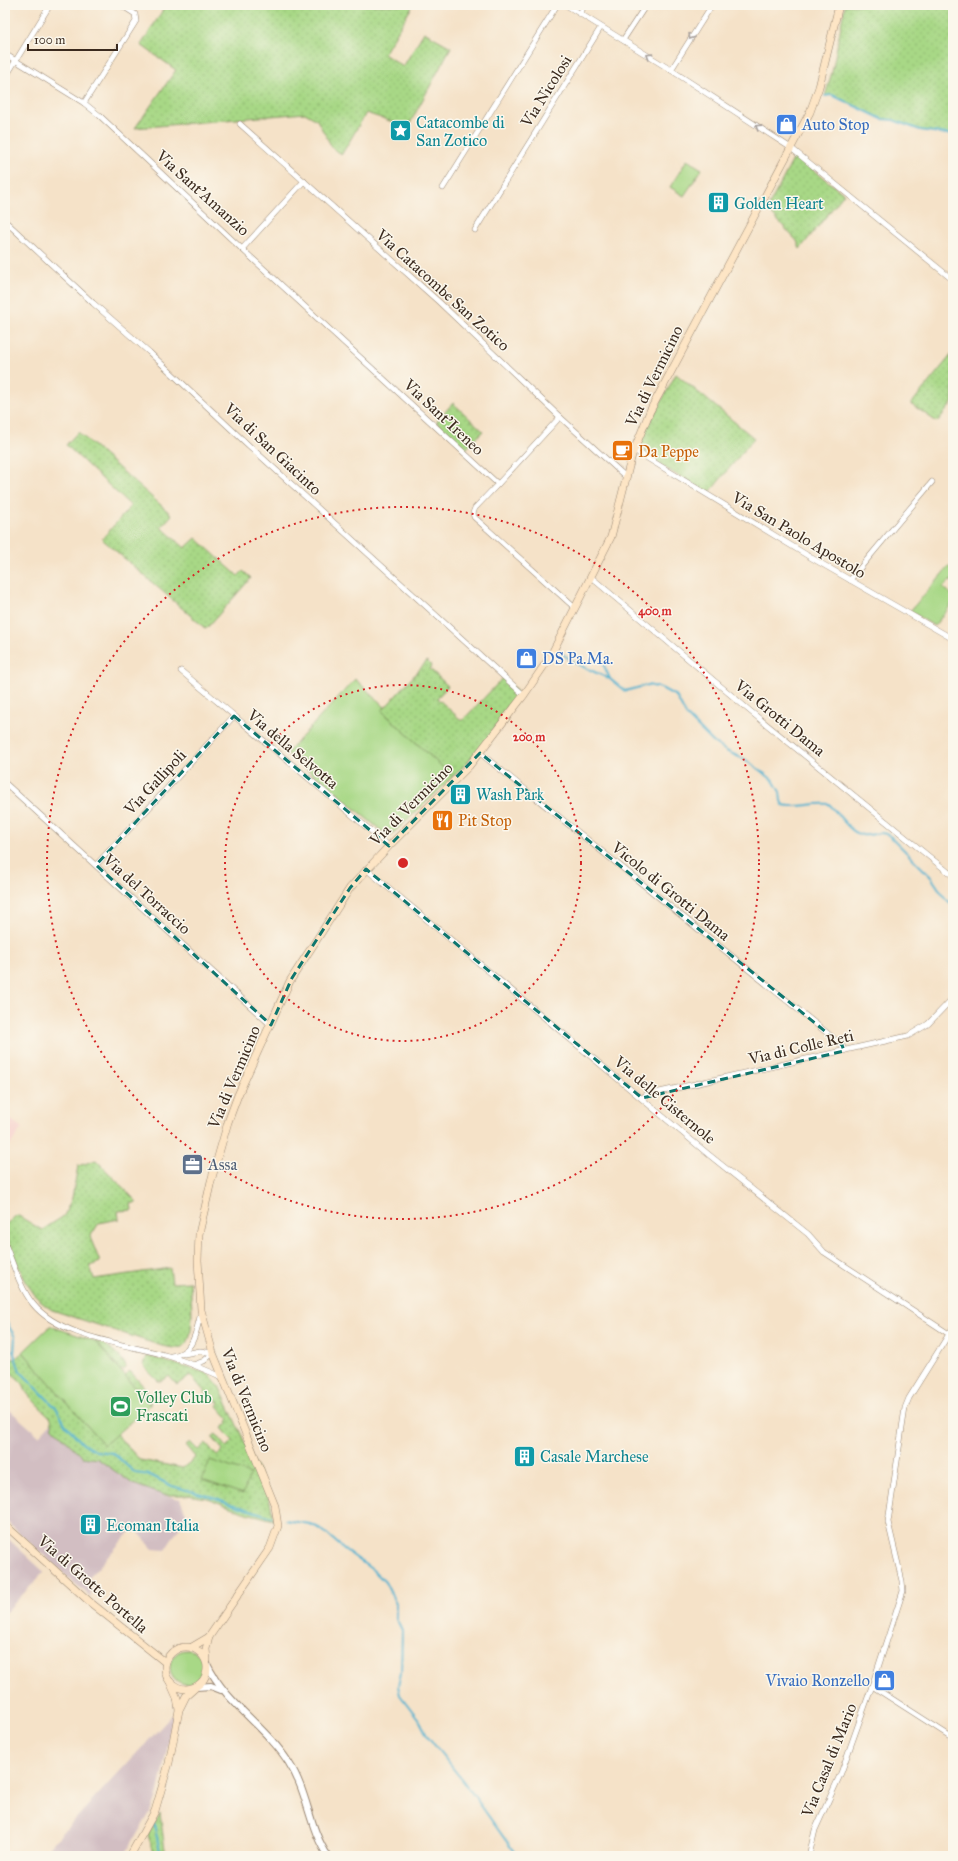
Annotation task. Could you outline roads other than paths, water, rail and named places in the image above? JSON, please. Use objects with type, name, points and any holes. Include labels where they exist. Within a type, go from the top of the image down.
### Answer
[{"type":"main road","name":"Via di Vermicino","points":[[207,1664],[206,1649],[209,1637],[269,1551],[276,1535],[278,1523],[275,1506],[213,1353],[202,1313],[198,1251],[201,1227],[209,1187],[235,1103],[297,970],[350,888],[389,846],[458,778],[480,753],[524,695],[550,657],[592,578],[612,535],[626,477],[645,421],[791,148],[814,102],[839,5]]},
{"type":"main road","name":"Via di Grotte Portella","points":[[5,1525],[91,1603],[165,1662]]},
{"type":"main road","name":"Via di Vermicino","points":[[192,1647],[209,1637]]},
{"type":"main road","points":[[130,1856],[149,1822],[160,1796],[169,1763],[179,1710],[186,1696],[206,1678],[207,1664],[202,1653],[192,1647],[185,1647],[173,1651],[165,1662],[166,1676],[177,1698],[179,1710]]},
{"type":"main road","points":[[170,1682],[182,1689],[196,1687]]},
{"type":"street","points":[[5,78],[50,5]]},
{"type":"street","points":[[84,103],[136,21],[135,14],[121,5]]},
{"type":"street","points":[[442,188],[557,5]]},
{"type":"street","points":[[566,5],[671,70],[791,148],[953,280]]},
{"type":"street","points":[[580,13],[585,5]]},
{"type":"street","points":[[623,40],[646,5]]},
{"type":"street","points":[[671,70],[712,5]]},
{"type":"street","name":"Via Nicolosi","points":[[475,230],[600,27]]},
{"type":"street","name":"Via Sant'Amanzio","points":[[5,54],[84,103],[242,249],[304,181]]},
{"type":"street","name":"Via Catacombe San Zotico","points":[[240,124],[439,302],[560,417],[626,477]]},
{"type":"street","name":"Via di San Giacinto","points":[[5,221],[245,442],[478,651],[524,695]]},
{"type":"street","name":"Via Sant'Ireneo","points":[[242,249],[498,484]]},
{"type":"street","points":[[560,417],[474,510],[474,517],[575,608]]},
{"type":"street","name":"Via San Paolo Apostolo","points":[[634,450],[810,558],[953,639]]},
{"type":"street","points":[[850,580],[932,482]]},
{"type":"street","name":"Via Grotti Dama","points":[[592,578],[750,710],[953,876]]},
{"type":"street","name":"Via della Selvotta","points":[[181,671],[389,846]]},
{"type":"street","name":"Via Gallipoli","points":[[96,865],[234,716]]},
{"type":"street","name":"Vicolo di Grotti Dama","points":[[480,753],[842,1045],[844,1051]]},
{"type":"street","name":"Via del Torraccio","points":[[5,783],[271,1025]]},
{"type":"street","name":"Via delle Cisternole","points":[[366,870],[808,1234],[824,1252],[951,1336]]},
{"type":"street","name":"Via di Colle Reti","points":[[642,1098],[646,1095],[844,1051],[913,1034],[928,1024],[953,998]]},
{"type":"street","points":[[5,1244],[29,1298],[39,1310],[50,1319],[76,1331],[168,1356],[222,1377]]},
{"type":"street","points":[[180,1354],[186,1351],[192,1343],[202,1313]]},
{"type":"street","points":[[951,1336],[953,1328]]},
{"type":"street","name":"Via Casal di Mario","points":[[808,1856],[815,1830],[841,1773],[872,1686],[903,1591],[888,1522],[905,1408],[909,1398],[951,1336]]},
{"type":"street","points":[[168,1356],[200,1351],[213,1353]]},
{"type":"street","points":[[193,1365],[204,1360],[213,1353]]},
{"type":"street","points":[[207,1664],[224,1692],[273,1743],[289,1762],[301,1785],[318,1837],[328,1856]]},
{"type":"street","points":[[196,1687],[211,1686],[224,1692]]},
{"type":"street","points":[[872,1686],[953,1738]]},
{"type":"waterway","points":[[825,96],[832,95],[882,119],[893,120],[920,130],[953,135]]},
{"type":"waterway","points":[[561,653],[577,664],[610,679],[625,691],[648,685],[661,688],[676,696],[686,715],[713,742],[726,751],[746,760],[773,780],[780,792],[783,805],[795,806],[829,804],[848,826],[857,833],[862,835],[882,833],[890,836],[931,877],[945,898],[953,905]]},
{"type":"waterway","points":[[601,659],[610,679]]},
{"type":"waterway","points":[[5,1320],[15,1337],[14,1354],[20,1371],[57,1409],[65,1424],[82,1443],[96,1451],[113,1453],[135,1473],[150,1475],[172,1486],[216,1498],[272,1517]]},
{"type":"waterway","points":[[285,1520],[310,1524],[321,1529],[344,1549],[374,1571],[385,1582],[396,1604],[396,1618],[402,1630],[401,1673],[398,1686],[400,1695],[420,1721],[427,1735],[467,1786],[517,1856]]},
{"type":"waterway","points":[[154,1824],[161,1856]]},
{"type":"place","name":"Auto Stop","points":[[786,124]]},
{"type":"place","name":"Catacombe di San Zotico","points":[[400,131]]},
{"type":"place","name":"Golden Heart","points":[[719,203]]},
{"type":"place","name":"Da Peppe","points":[[623,451]]},
{"type":"place","name":"DS Pa.Ma.","points":[[526,658]]},
{"type":"place","name":"Wash Park","points":[[461,794]]},
{"type":"place","name":"Pit Stop","points":[[443,820]]},
{"type":"place","name":"Assa","points":[[192,1164]]},
{"type":"place","name":"Volley Club Frascati","points":[[121,1406]]},
{"type":"place","name":"Casale Marchese","points":[[525,1456]]},
{"type":"place","name":"Ecoman Italia","points":[[90,1525]]},
{"type":"place","name":"Vivaio Ronzello","points":[[885,1680]]}]
